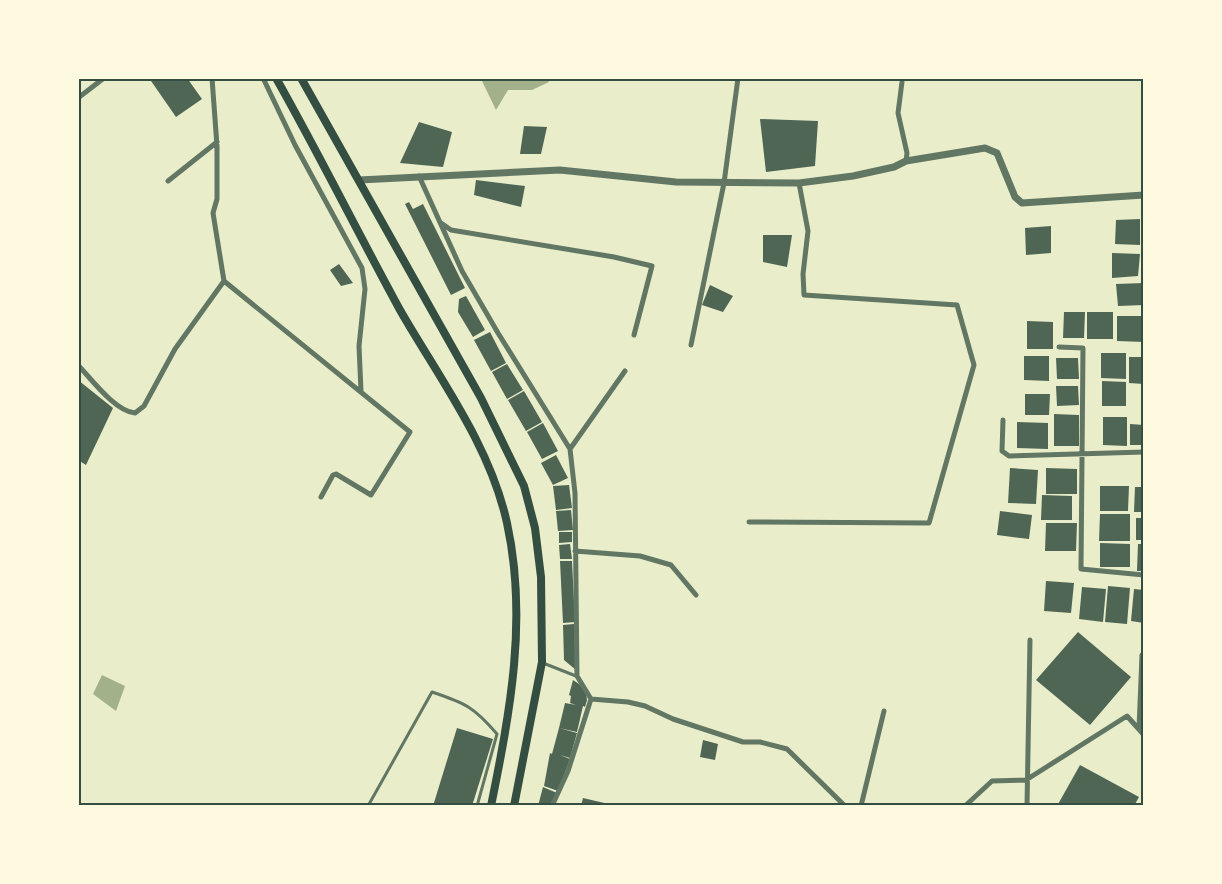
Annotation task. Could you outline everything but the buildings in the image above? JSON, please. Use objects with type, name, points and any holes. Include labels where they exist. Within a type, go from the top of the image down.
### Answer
[{"type":"main road","points":[[276,78],[400,310],[477,442],[499,490],[508,526],[514,575],[517,618],[516,660],[491,806]]},
{"type":"main road","points":[[301,78],[481,398],[524,486],[536,528],[541,577],[542,662],[514,806]]},
{"type":"street","points":[[78,98],[104,78]]},
{"type":"street","points":[[212,78],[217,142],[217,199],[213,213],[224,281],[407,428],[410,433],[371,495],[336,474],[333,475],[321,497]]},
{"type":"street","points":[[263,78],[295,145],[362,268],[365,289],[358,346],[361,391]]},
{"type":"street","points":[[691,345],[724,183],[738,78]]},
{"type":"street","points":[[903,80],[898,113],[907,153],[906,161]]},
{"type":"street","points":[[168,181],[217,142]]},
{"type":"street","points":[[359,180],[560,170],[676,182],[799,183],[853,176],[894,167],[906,161],[985,148],[997,153],[1015,197],[1022,203],[1144,195]]},
{"type":"street","points":[[419,176],[462,271],[570,450],[575,492],[577,676],[591,699],[568,771],[552,806]]},
{"type":"street","points":[[749,522],[928,524],[974,365],[957,305],[804,294],[803,274],[808,231],[799,183]]},
{"type":"street","points":[[440,222],[451,230],[603,255],[652,266],[634,335]]},
{"type":"street","points":[[78,365],[104,394],[127,412],[135,413],[144,406],[175,349],[224,281]]},
{"type":"street","points":[[1059,347],[1083,348],[1081,569],[1144,575]]},
{"type":"street","points":[[570,450],[625,371]]},
{"type":"street","points":[[1003,420],[1002,451],[1009,456],[1144,452]]},
{"type":"street","points":[[575,551],[640,556],[671,565],[696,595]]},
{"type":"street","points":[[1027,806],[1030,640]]},
{"type":"street","points":[[1139,729],[1142,655]]},
{"type":"street","points":[[591,699],[645,706],[674,719],[743,742],[760,741],[787,749],[845,806]]},
{"type":"street","points":[[861,806],[884,711]]},
{"type":"street","points":[[965,806],[992,781],[1026,780],[1127,716],[1144,735]]},
{"type":"lane","points":[[542,662],[577,676]]},
{"type":"lane","points":[[368,806],[432,692],[464,702],[497,734],[477,806]]},
{"type":"shaded area","points":[[549,78],[549,82],[532,90],[508,90],[496,110],[481,79]]},
{"type":"shaded area","points":[[102,675],[125,686],[116,711],[93,694]]}]
